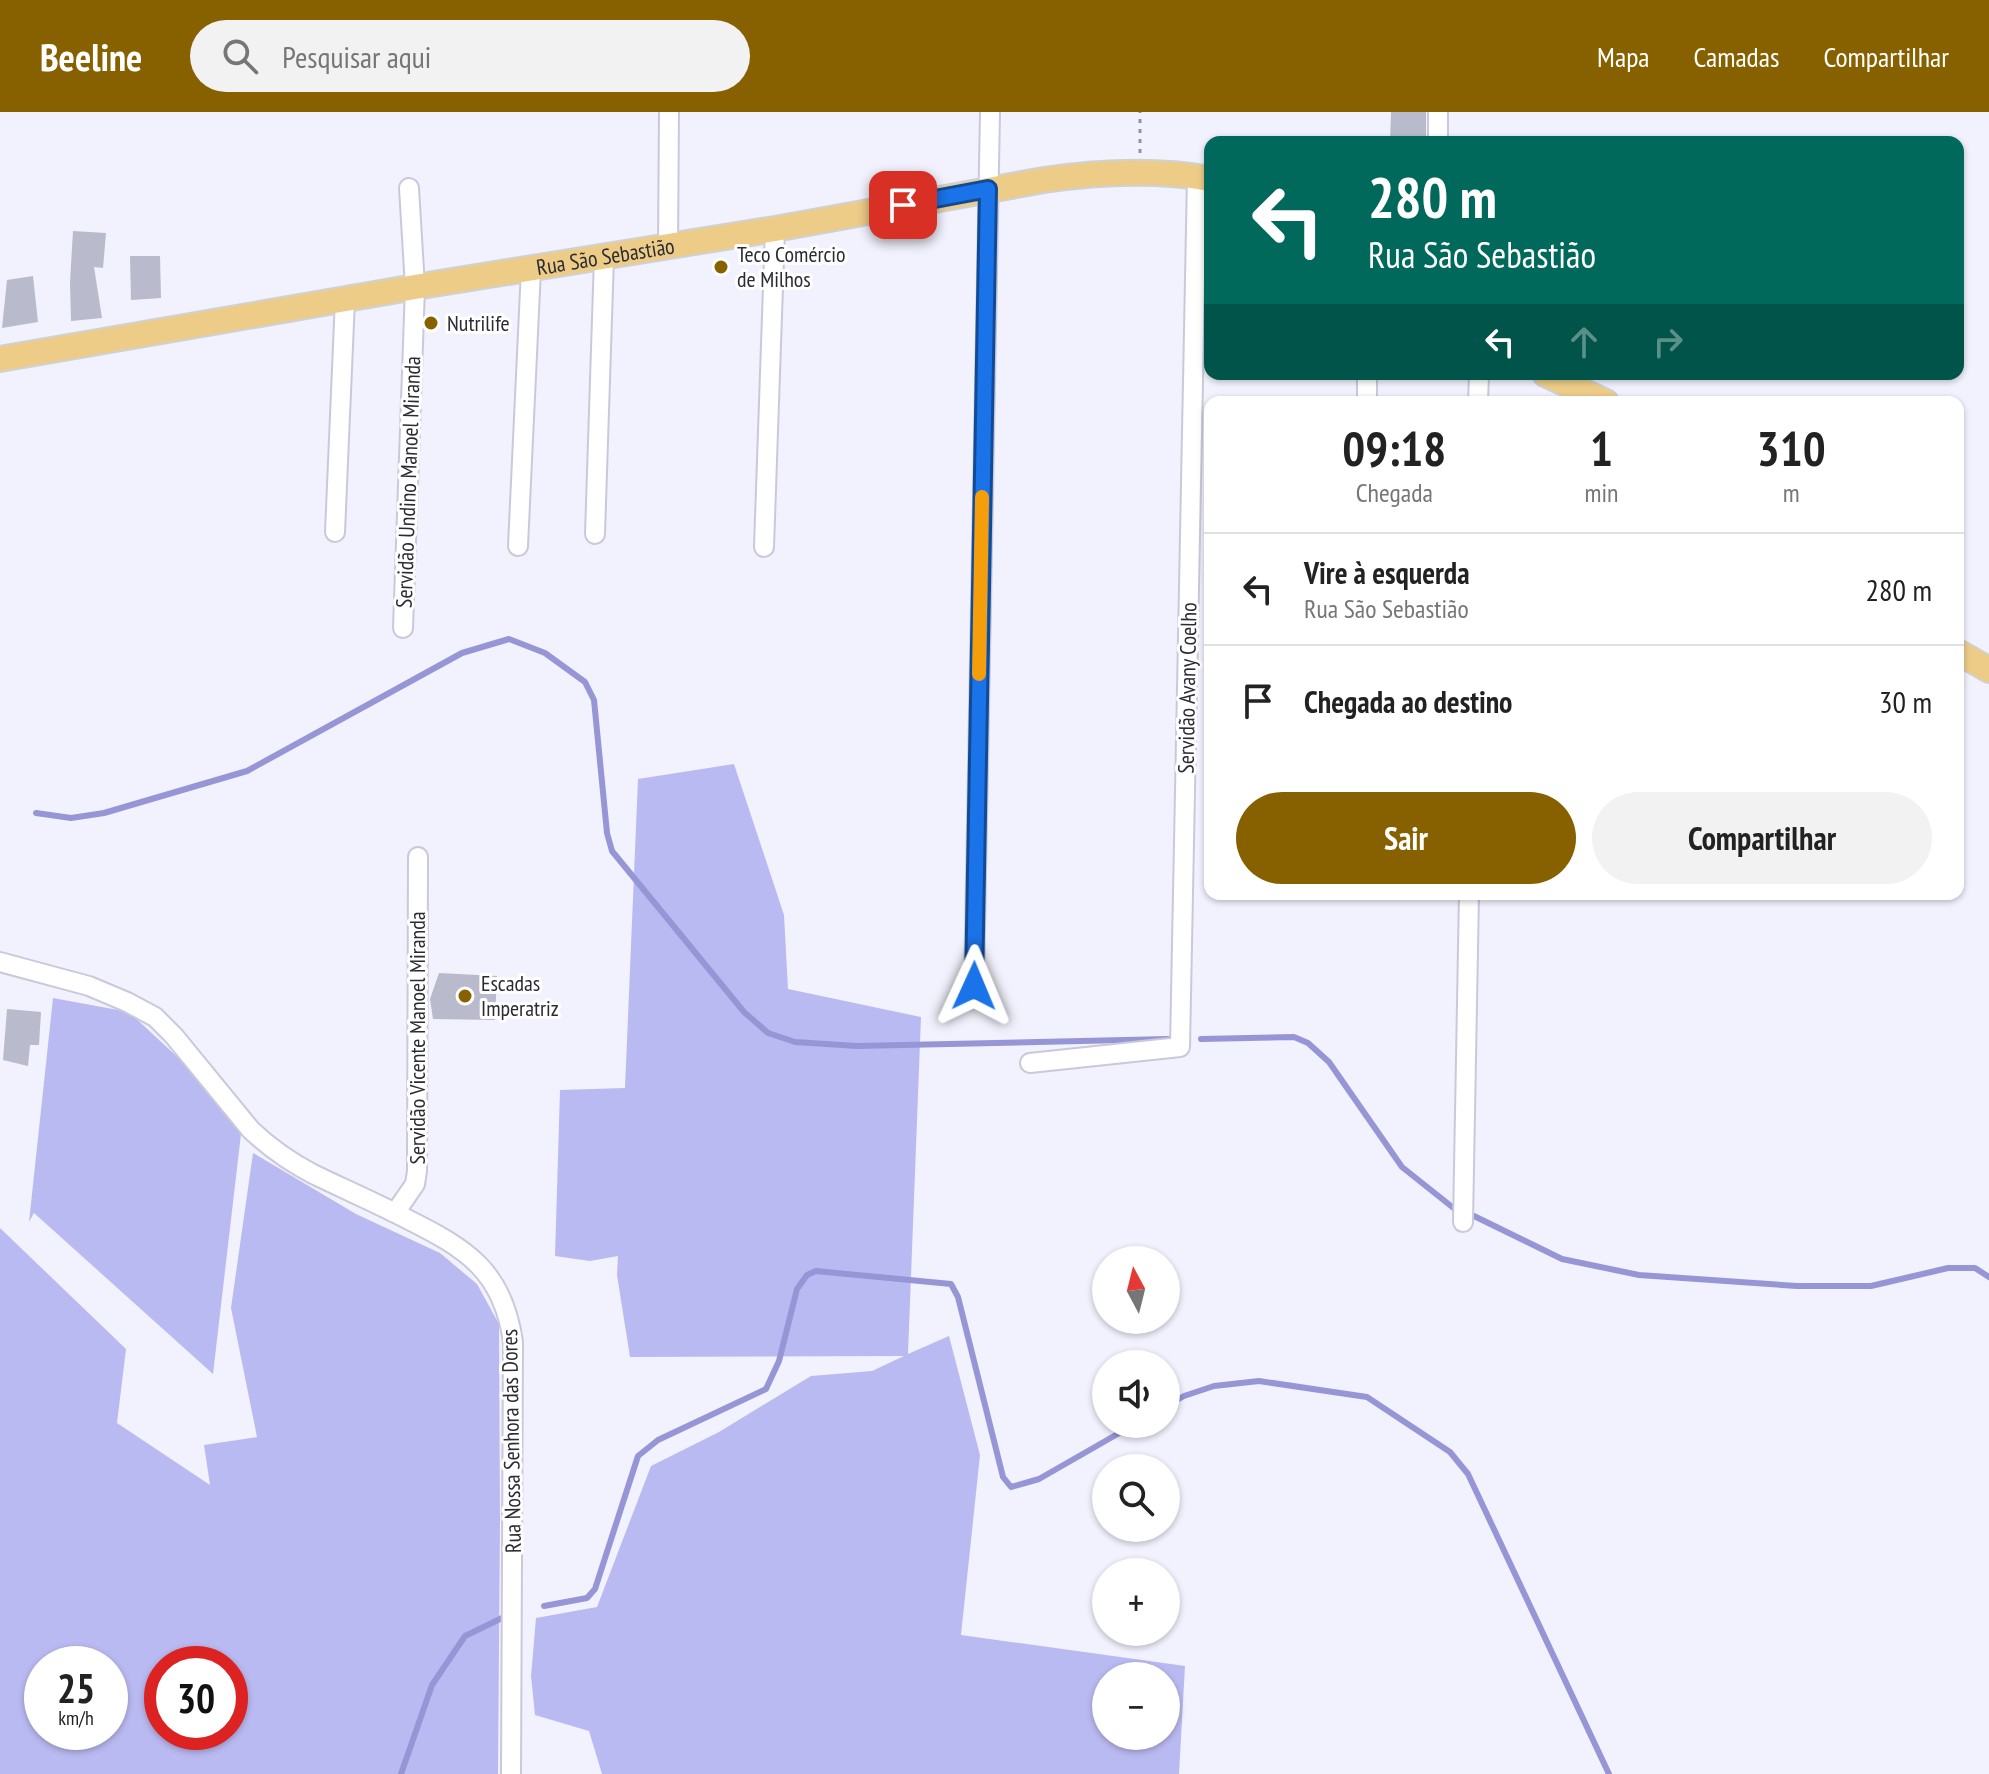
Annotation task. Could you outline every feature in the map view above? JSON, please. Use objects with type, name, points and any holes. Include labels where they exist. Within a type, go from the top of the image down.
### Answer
[{"type":"main road","name":"Rua São Sebastião","points":[[0,359],[1083,174],[1139,173],[1204,178]]},
{"type":"main road","points":[[1558,380],[1593,396]]},
{"type":"main road","points":[[1964,655],[1989,670]]},
{"type":"street","points":[[668,247],[669,112]]},
{"type":"street","points":[[974,986],[990,112]]},
{"type":"street","points":[[1438,112],[1438,136]]},
{"type":"street","name":"Servidão Avany Coelho","points":[[1030,1063],[1180,1047],[1204,178]]},
{"type":"street","name":"Servidão Undino Manoel Miranda","points":[[403,628],[415,287],[409,188]]},
{"type":"street","points":[[764,547],[775,229]]},
{"type":"street","points":[[595,534],[604,257]]},
{"type":"street","points":[[518,546],[531,269]]},
{"type":"street","points":[[335,532],[345,299]]},
{"type":"street","name":"Servidão Vicente Manoel Miranda","points":[[395,1213],[415,1184],[417,1171],[418,857]]},
{"type":"street","points":[[1463,1222],[1469,900]]},
{"type":"street","name":"Rua Nossa Senhora das Dores","points":[[0,962],[89,986],[155,1017],[264,1142],[313,1174],[448,1239],[479,1264],[502,1297],[513,1342],[511,1774]]},
{"type":"path","points":[[1139,173],[1140,112]]},
{"type":"shaded area","points":[[734,764],[784,915],[788,989],[921,1017],[908,1354],[949,1336],[980,1455],[961,1635],[1156,1662],[1092,1662],[1092,1750],[1180,1750],[1180,1665],[1185,1666],[1179,1774],[602,1774],[589,1731],[535,1715],[531,1676],[536,1618],[597,1607],[651,1466],[719,1432],[811,1376],[872,1371],[904,1356],[630,1357],[617,1275],[618,1256],[590,1261],[555,1256],[560,1090],[625,1088],[638,779]]},
{"type":"shaded area","points":[[53,998],[129,1012],[186,1065],[241,1134],[213,1374],[34,1213],[29,1222]]},
{"type":"shaded area","points":[[253,1153],[356,1214],[440,1253],[477,1284],[499,1324],[498,1774],[0,1774],[0,1228],[126,1349],[117,1423],[210,1485],[204,1445],[257,1437],[231,1308]]},
{"type":"building","points":[[1391,112],[1426,112],[1426,136],[1390,136]]},
{"type":"building","points":[[73,231],[106,233],[103,268],[94,267],[102,318],[71,321]]},
{"type":"building","points":[[130,256],[160,256],[161,298],[131,300]]},
{"type":"building","points":[[33,276],[38,322],[2,328],[7,280]]},
{"type":"building","points":[[439,973],[497,976],[495,1020],[433,1019],[430,999]]},
{"type":"building","points":[[7,1009],[41,1012],[39,1045],[30,1045],[28,1066],[3,1060]]},
{"type":"waterway","points":[[36,813],[71,818],[104,813],[247,771],[462,653],[509,639],[545,653],[585,682],[594,700],[607,833],[612,851],[744,1012],[768,1033],[795,1042],[857,1046],[1168,1039]]},
{"type":"waterway","points":[[1201,1039],[1294,1037],[1308,1043],[1329,1062],[1402,1167],[1456,1210]]},
{"type":"waterway","points":[[1474,1216],[1562,1259],[1639,1275],[1797,1286],[1871,1286],[1948,1268],[1975,1268],[1989,1277]]},
{"type":"waterway","points":[[544,1606],[587,1598],[595,1589],[638,1456],[658,1440],[766,1389],[779,1361],[797,1289],[807,1275],[816,1271],[951,1284],[958,1297],[1003,1477],[1011,1487],[1039,1479],[1111,1438]]},
{"type":"waterway","points":[[1180,1398],[1214,1386],[1259,1381],[1367,1397],[1450,1452],[1468,1474],[1609,1774]]},
{"type":"waterway","points":[[401,1774],[432,1685],[465,1636],[502,1618]]},
{"type":"slow traffic","points":[[979,674],[982,497]]},
{"type":"place","name":"Teco Comércio de Milhos","points":[[721,267]]},
{"type":"place","name":"Nutrilife","points":[[431,323]]},
{"type":"place","name":"Escadas Imperatriz","points":[[465,996]]},
{"type":"route","points":[[903,205],[988,189],[974,986]]}]
